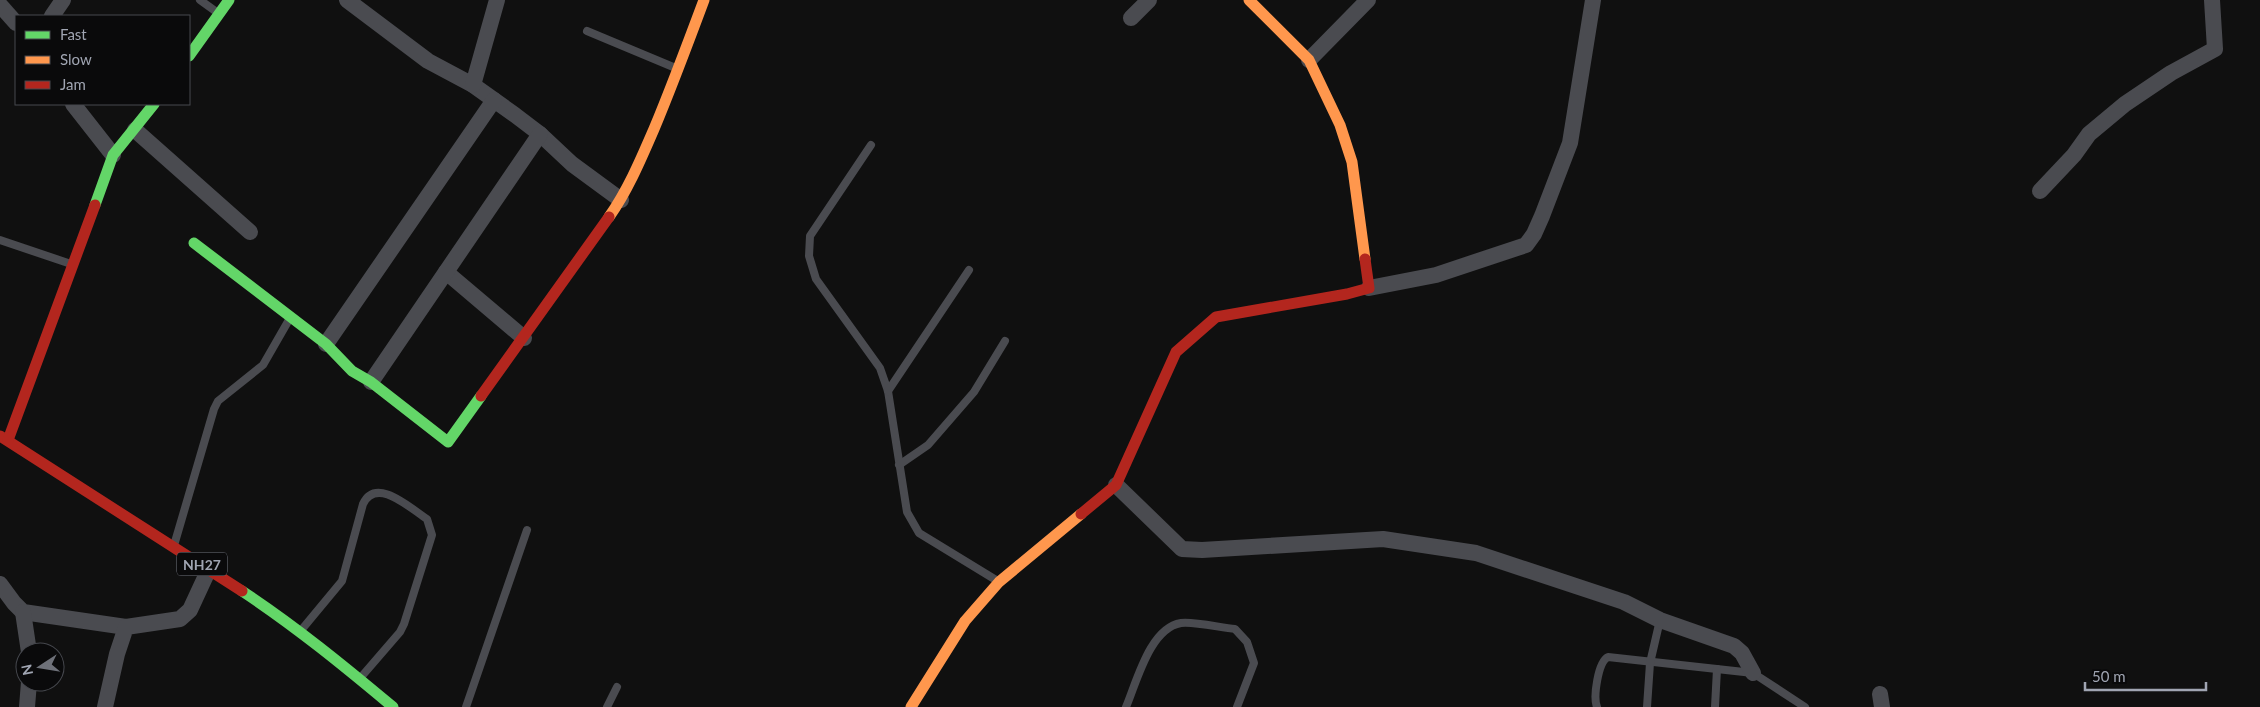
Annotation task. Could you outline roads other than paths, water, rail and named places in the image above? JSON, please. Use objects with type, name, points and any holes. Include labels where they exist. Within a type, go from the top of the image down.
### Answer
[{"type":"main road","points":[[190,55],[229,0]]},
{"type":"main road","points":[[194,243],[326,344],[352,371],[370,382],[448,442],[524,338],[546,303],[622,200],[679,69],[704,0]]},
{"type":"main road","points":[[911,707],[965,622],[999,582],[1116,485],[1176,352],[1216,317],[1347,294],[1369,288],[1352,162],[1340,125],[1309,60],[1249,0]]},
{"type":"main road","points":[[4,438],[74,265],[113,155],[153,105]]},
{"type":"main road","name":"NH27","points":[[4,438],[209,568],[299,632],[393,707]]},
{"type":"street","points":[[53,15],[63,0]]},
{"type":"street","points":[[348,0],[428,61],[473,85],[494,100],[540,134],[572,164],[622,200]]},
{"type":"street","points":[[473,85],[496,0]]},
{"type":"street","points":[[1131,18],[1149,0]]},
{"type":"street","points":[[1309,60],[1368,0]]},
{"type":"street","points":[[1369,288],[1436,276],[1526,245],[1538,225],[1570,143],[1593,0]]},
{"type":"street","points":[[2040,191],[2074,155],[2089,134],[2125,104],[2171,73],[2215,49],[2212,0]]},
{"type":"street","points":[[0,4],[15,22]]},
{"type":"street","points":[[326,344],[494,100]]},
{"type":"street","points":[[74,105],[113,155]]},
{"type":"street","points":[[135,130],[250,232]]},
{"type":"street","points":[[370,382],[540,134]]},
{"type":"street","points":[[446,272],[524,338]]},
{"type":"street","points":[[1116,485],[1182,548],[1202,550],[1383,539],[1476,553],[1624,602],[1660,620],[1734,646],[1742,653],[1753,673]]},
{"type":"street","points":[[23,612],[126,627],[180,619],[190,610],[209,568]]},
{"type":"street","points":[[0,584],[23,612],[28,642]]},
{"type":"street","points":[[105,707],[117,654],[126,627]]},
{"type":"street","points":[[27,707],[28,692]]},
{"type":"lane","points":[[200,0],[219,14]]},
{"type":"lane","points":[[587,31],[679,69]]},
{"type":"lane","points":[[871,145],[810,236],[809,256],[816,279],[880,368],[888,391],[907,512],[919,533],[999,582]]},
{"type":"lane","points":[[0,240],[74,265]]},
{"type":"lane","points":[[888,391],[969,270]]},
{"type":"lane","points":[[174,546],[214,409],[218,401],[262,365],[291,316]]},
{"type":"lane","points":[[899,465],[928,445],[974,392],[1005,341]]},
{"type":"lane","points":[[299,632],[342,581],[363,504],[370,493],[376,491],[386,493],[427,518],[432,535],[404,624],[400,632],[359,679]]},
{"type":"lane","points":[[466,707],[527,530]]},
{"type":"lane","points":[[1647,707],[1650,663],[1660,620]]},
{"type":"lane","points":[[1126,707],[1154,640],[1164,630],[1182,623],[1235,629],[1247,642],[1254,664],[1237,707]]},
{"type":"lane","points":[[1597,707],[1596,697],[1603,660],[1608,657],[1753,673],[1805,707]]},
{"type":"lane","points":[[1715,707],[1717,669]]},
{"type":"lane","points":[[606,707],[617,687]]}]
